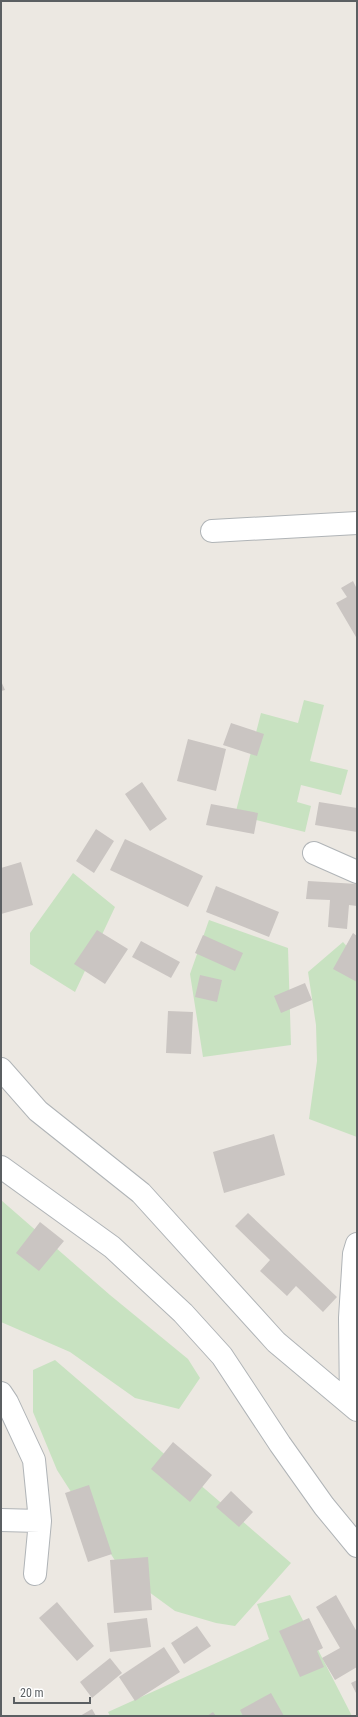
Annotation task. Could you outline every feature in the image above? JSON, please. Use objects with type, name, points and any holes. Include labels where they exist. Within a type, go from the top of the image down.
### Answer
[{"type":"lane","points":[[212,531],[357,523]]},
{"type":"lane","points":[[314,853],[357,872]]},
{"type":"lane","points":[[1,1069],[38,1111],[141,1193],[276,1342],[355,1406]]},
{"type":"lane","points":[[1,1167],[112,1247],[182,1313],[222,1356],[289,1457],[324,1506],[357,1546]]},
{"type":"lane","points":[[355,1406],[350,1318],[354,1254],[357,1244]]},
{"type":"lane","points":[[1,1393],[7,1402],[34,1460],[40,1522],[35,1574]]},
{"type":"lane","points":[[1,1520],[40,1522]]},
{"type":"green space","points":[[304,700],[324,705],[310,761],[348,770],[341,795],[301,785],[297,802],[311,806],[305,832],[235,815],[261,713],[298,723]]},
{"type":"green space","points":[[73,873],[115,907],[75,992],[30,964],[30,933]]},
{"type":"green space","points":[[209,920],[288,948],[291,1045],[203,1057],[190,974]]},
{"type":"green space","points":[[343,942],[357,958],[357,1137],[309,1119],[317,1061],[316,1025],[308,972]]},
{"type":"green space","points":[[1,1200],[110,1295],[188,1359],[200,1378],[179,1409],[135,1398],[70,1352],[1,1322]]},
{"type":"green space","points":[[55,1360],[291,1563],[235,1626],[216,1623],[175,1611],[123,1573],[57,1470],[33,1412],[33,1370]]},
{"type":"green space","points":[[290,1595],[352,1716],[110,1716],[108,1712],[269,1639],[257,1604]]},
{"type":"building","points":[[353,581],[357,589],[356,637],[336,603],[347,597],[341,588]]},
{"type":"building","points":[[1,681],[5,690],[1,691]]},
{"type":"building","points":[[231,723],[264,734],[257,756],[223,745]]},
{"type":"building","points":[[188,739],[226,749],[216,791],[177,781]]},
{"type":"building","points":[[142,782],[167,819],[150,831],[125,794]]},
{"type":"building","points":[[319,802],[357,808],[357,832],[315,825]]},
{"type":"building","points":[[211,804],[258,813],[254,834],[206,825]]},
{"type":"building","points":[[96,829],[114,841],[94,873],[76,861]]},
{"type":"building","points":[[125,839],[203,876],[188,907],[110,870]]},
{"type":"building","points":[[21,862],[33,905],[1,914],[1,868]]},
{"type":"building","points":[[308,881],[357,884],[357,906],[349,905],[347,929],[328,927],[330,900],[306,899]]},
{"type":"building","points":[[216,886],[279,912],[269,937],[206,912]]},
{"type":"building","points":[[97,930],[128,949],[105,984],[74,964]]},
{"type":"building","points":[[353,933],[357,936],[357,982],[333,969]]},
{"type":"building","points":[[203,935],[243,953],[235,971],[195,953]]},
{"type":"building","points":[[141,941],[180,962],[171,978],[132,957]]},
{"type":"building","points":[[200,975],[222,980],[217,1002],[195,997]]},
{"type":"building","points":[[305,983],[312,1000],[281,1013],[274,996]]},
{"type":"building","points":[[168,1011],[193,1012],[191,1054],[166,1053]]},
{"type":"building","points":[[274,1134],[285,1175],[224,1193],[213,1152]]},
{"type":"building","points":[[248,1213],[337,1297],[323,1312],[296,1286],[287,1296],[260,1271],[270,1260],[235,1226]]},
{"type":"building","points":[[40,1222],[64,1241],[39,1271],[16,1253]]},
{"type":"building","points":[[173,1442],[212,1475],[190,1502],[151,1469]]},
{"type":"building","points":[[89,1485],[112,1554],[88,1562],[65,1493]]},
{"type":"building","points":[[231,1491],[253,1512],[239,1527],[216,1507]]},
{"type":"building","points":[[148,1557],[152,1610],[114,1613],[110,1560]]},
{"type":"building","points":[[336,1595],[357,1632],[357,1667],[335,1680],[322,1658],[340,1648],[316,1607]]},
{"type":"building","points":[[57,1602],[94,1646],[77,1661],[39,1618]]},
{"type":"building","points":[[147,1618],[151,1647],[110,1652],[107,1623]]},
{"type":"building","points":[[309,1618],[323,1648],[317,1651],[324,1667],[300,1677],[279,1631]]},
{"type":"building","points":[[197,1626],[211,1646],[184,1664],[171,1643]]},
{"type":"building","points":[[164,1647],[180,1672],[135,1701],[119,1677]]},
{"type":"building","points":[[110,1658],[122,1673],[92,1698],[80,1682]]},
{"type":"building","points":[[357,1680],[357,1695],[351,1683]]},
{"type":"building","points":[[271,1693],[284,1716],[243,1716],[240,1710]]},
{"type":"building","points":[[92,1709],[96,1716],[80,1716]]},
{"type":"building","points":[[213,1712],[216,1716],[207,1716]]}]
